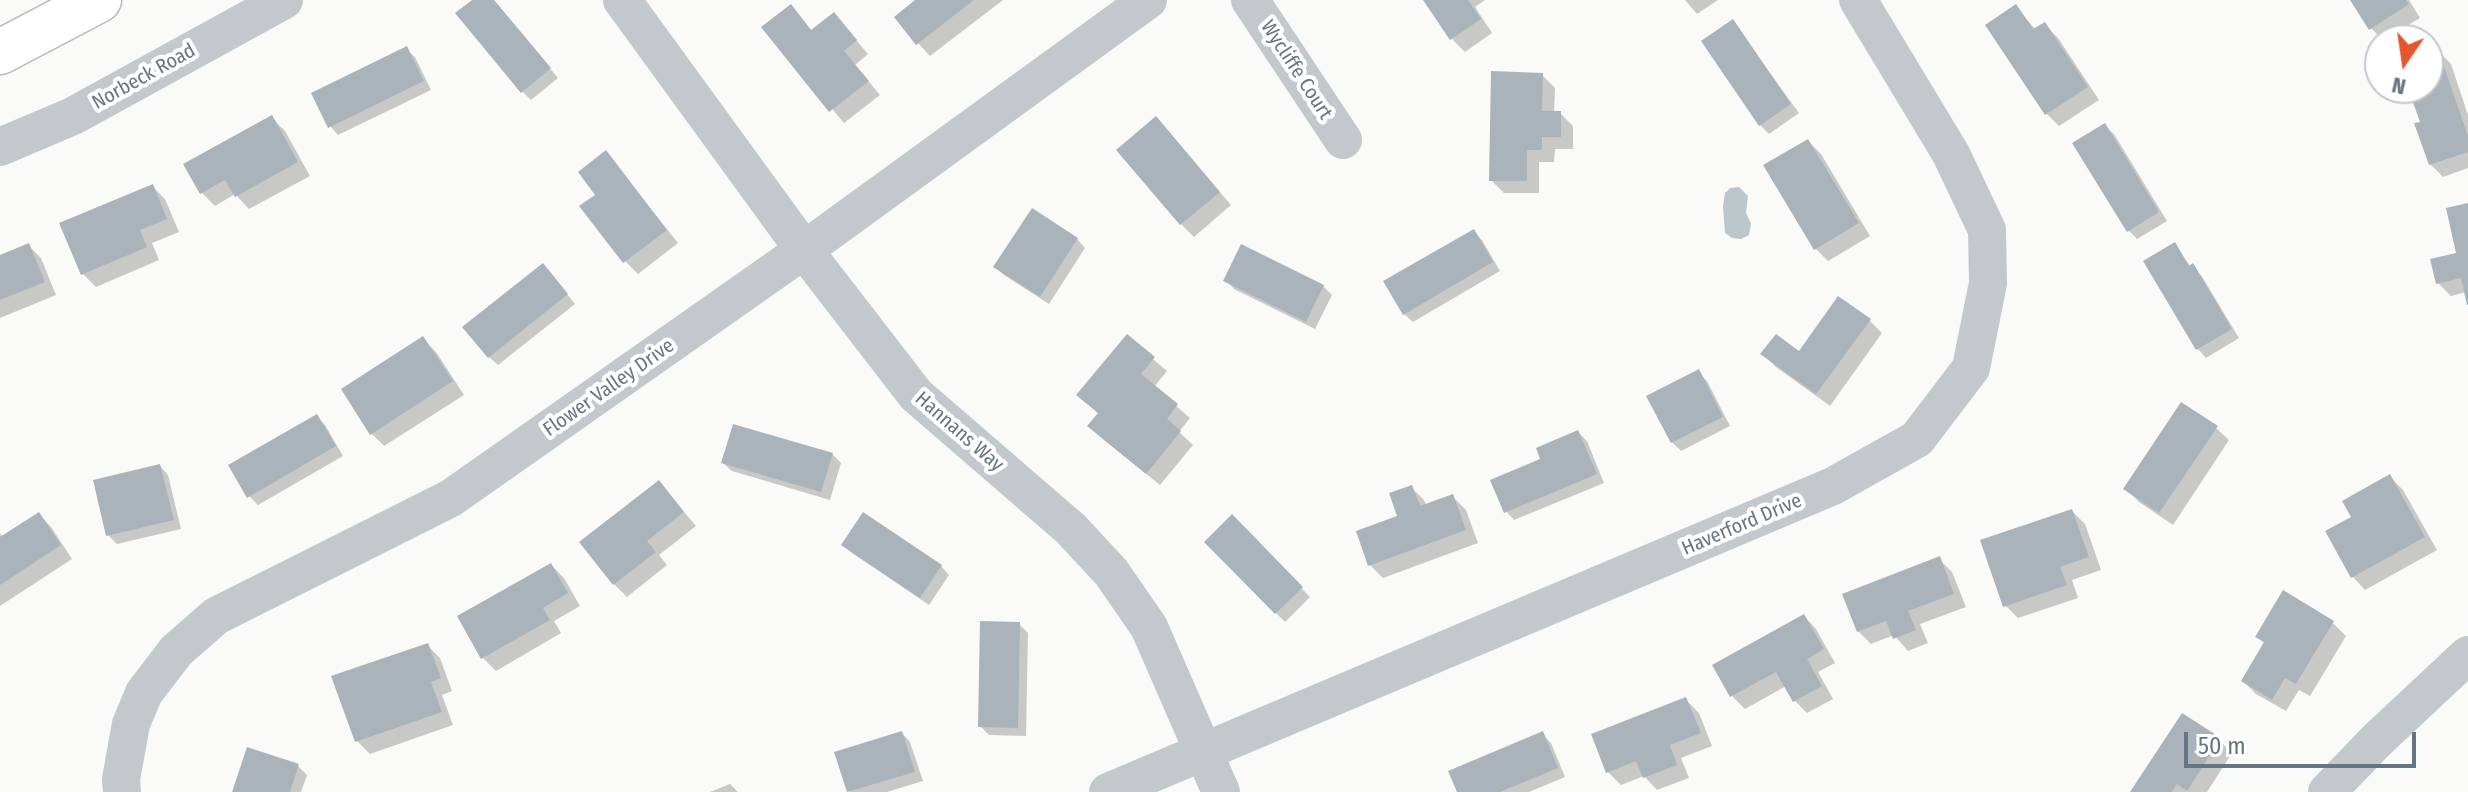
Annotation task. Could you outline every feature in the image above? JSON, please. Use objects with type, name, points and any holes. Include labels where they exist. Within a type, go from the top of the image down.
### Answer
[{"type":"main road","points":[[0,52],[99,0]]},
{"type":"street","name":"Norbeck Road","points":[[0,147],[73,116],[284,0]]},
{"type":"street","name":"Hannans Way","points":[[622,0],[804,250],[916,395],[1071,529],[1111,572],[1149,627],[1221,792]]},
{"type":"street","name":"Flower Valley Drive","points":[[122,792],[121,779],[131,724],[144,693],[176,651],[216,616],[451,498],[804,250],[1148,0]]},
{"type":"street","name":"Wycliffe Court","points":[[1250,0],[1343,140]]},
{"type":"street","name":"Haverford Drive","points":[[1108,792],[1833,486],[1917,439],[1971,368],[1988,283],[1987,230],[1951,154],[1858,0]]},
{"type":"street","points":[[2327,792],[2376,741],[2468,655]]},
{"type":"shaded area","points":[[1739,187],[1748,196],[1746,213],[1751,224],[1749,235],[1741,239],[1725,233],[1723,207],[1725,193],[1730,188]]},
{"type":"building","points":[[472,0],[494,0],[551,68],[521,93],[455,13]]},
{"type":"building","points":[[915,0],[974,0],[916,45],[894,17]]},
{"type":"building","points":[[1423,0],[1468,0],[1481,19],[1450,40]]},
{"type":"building","points":[[2350,0],[2406,0],[2409,4],[2378,24],[2365,24]]},
{"type":"building","points":[[791,4],[811,30],[834,12],[857,40],[844,51],[869,81],[829,112],[761,27]]},
{"type":"building","points":[[2016,4],[2033,29],[2045,22],[2088,87],[2045,115],[1985,25]]},
{"type":"building","points":[[1733,19],[1791,104],[1759,126],[1701,41]]},
{"type":"building","points":[[407,46],[424,81],[328,128],[311,93]]},
{"type":"building","points":[[2444,66],[2468,136],[2468,152],[2429,165],[2414,123],[2420,122],[2414,104],[2444,104]]},
{"type":"building","points":[[1491,71],[1543,73],[1542,111],[1561,111],[1561,137],[1542,137],[1542,150],[1527,150],[1527,181],[1489,181]]},
{"type":"building","points":[[272,115],[298,162],[235,197],[225,180],[200,194],[183,164]]},
{"type":"building","points":[[1156,116],[1220,192],[1180,225],[1116,150]]},
{"type":"building","points":[[2105,123],[2159,212],[2127,232],[2072,143]]},
{"type":"building","points":[[1808,139],[1859,223],[1814,250],[1763,165]]},
{"type":"building","points":[[606,150],[667,230],[623,263],[579,206],[595,195],[578,172]]},
{"type":"building","points":[[153,184],[167,219],[140,230],[147,247],[81,275],[59,223]]},
{"type":"building","points":[[2468,203],[2467,305],[2461,278],[2436,284],[2430,259],[2456,253],[2446,208]]},
{"type":"building","points":[[1032,208],[1078,238],[1040,297],[993,267]]},
{"type":"building","points":[[1474,229],[1493,262],[1403,315],[1383,281]]},
{"type":"building","points":[[2175,242],[2189,266],[2193,263],[2232,329],[2196,350],[2143,261]]},
{"type":"building","points":[[29,243],[45,282],[0,300],[0,255]]},
{"type":"building","points":[[1241,244],[1324,285],[1306,322],[1223,281]]},
{"type":"building","points":[[543,263],[568,294],[488,358],[462,327]]},
{"type":"building","points":[[1838,296],[1871,319],[1816,394],[1760,354],[1776,334],[1799,351]]},
{"type":"building","points":[[1127,334],[1155,357],[1141,374],[1178,404],[1167,419],[1181,431],[1146,474],[1087,426],[1098,413],[1076,395]]},
{"type":"building","points":[[423,336],[453,381],[370,435],[341,389]]},
{"type":"building","points":[[1699,369],[1723,417],[1671,443],[1646,396]]},
{"type":"building","points":[[2181,402],[2218,426],[2159,513],[2123,489]]},
{"type":"building","points":[[317,414],[336,446],[247,498],[228,465]]},
{"type":"building","points":[[733,424],[833,453],[821,492],[721,463]]},
{"type":"building","points":[[1578,430],[1597,474],[1504,513],[1490,480],[1540,459],[1536,448]]},
{"type":"building","points":[[160,464],[174,520],[106,536],[93,480]]},
{"type":"building","points":[[2390,474],[2425,537],[2351,578],[2325,531],[2351,517],[2342,501]]},
{"type":"building","points":[[659,480],[684,512],[647,541],[656,552],[613,585],[579,542]]},
{"type":"building","points":[[1412,485],[1420,506],[1453,494],[1466,530],[1368,566],[1356,531],[1397,516],[1389,493]]},
{"type":"building","points":[[2072,509],[2089,557],[2060,567],[2067,585],[2003,607],[1980,540]]},
{"type":"building","points":[[39,512],[61,545],[0,585],[0,537]]},
{"type":"building","points":[[863,512],[942,565],[920,598],[841,545]]},
{"type":"building","points":[[1232,514],[1303,587],[1275,614],[1204,542]]},
{"type":"building","points":[[1940,556],[1954,594],[1908,611],[1916,630],[1893,639],[1886,621],[1857,632],[1842,594]]},
{"type":"building","points":[[551,563],[568,593],[543,608],[550,620],[481,659],[457,616]]},
{"type":"building","points":[[2283,590],[2334,621],[2296,684],[2285,678],[2272,700],[2241,681],[2264,642],[2255,637]]},
{"type":"building","points":[[1804,614],[1824,649],[1807,659],[1822,686],[1793,702],[1776,672],[1730,697],[1712,665]]},
{"type":"building","points":[[980,621],[1020,622],[1018,728],[978,727]]},
{"type":"building","points":[[428,643],[441,678],[431,682],[442,712],[355,742],[331,676]]},
{"type":"building","points":[[1686,697],[1701,733],[1670,745],[1677,765],[1643,778],[1636,761],[1606,773],[1591,734]]},
{"type":"building","points":[[2182,713],[2221,738],[2187,791],[2177,784],[2172,792],[2130,792]]},
{"type":"building","points":[[902,731],[915,772],[847,792],[834,752]]},
{"type":"building","points":[[1543,731],[1558,768],[1500,792],[1457,792],[1448,771]]},
{"type":"building","points":[[247,747],[299,764],[290,792],[232,792]]}]
